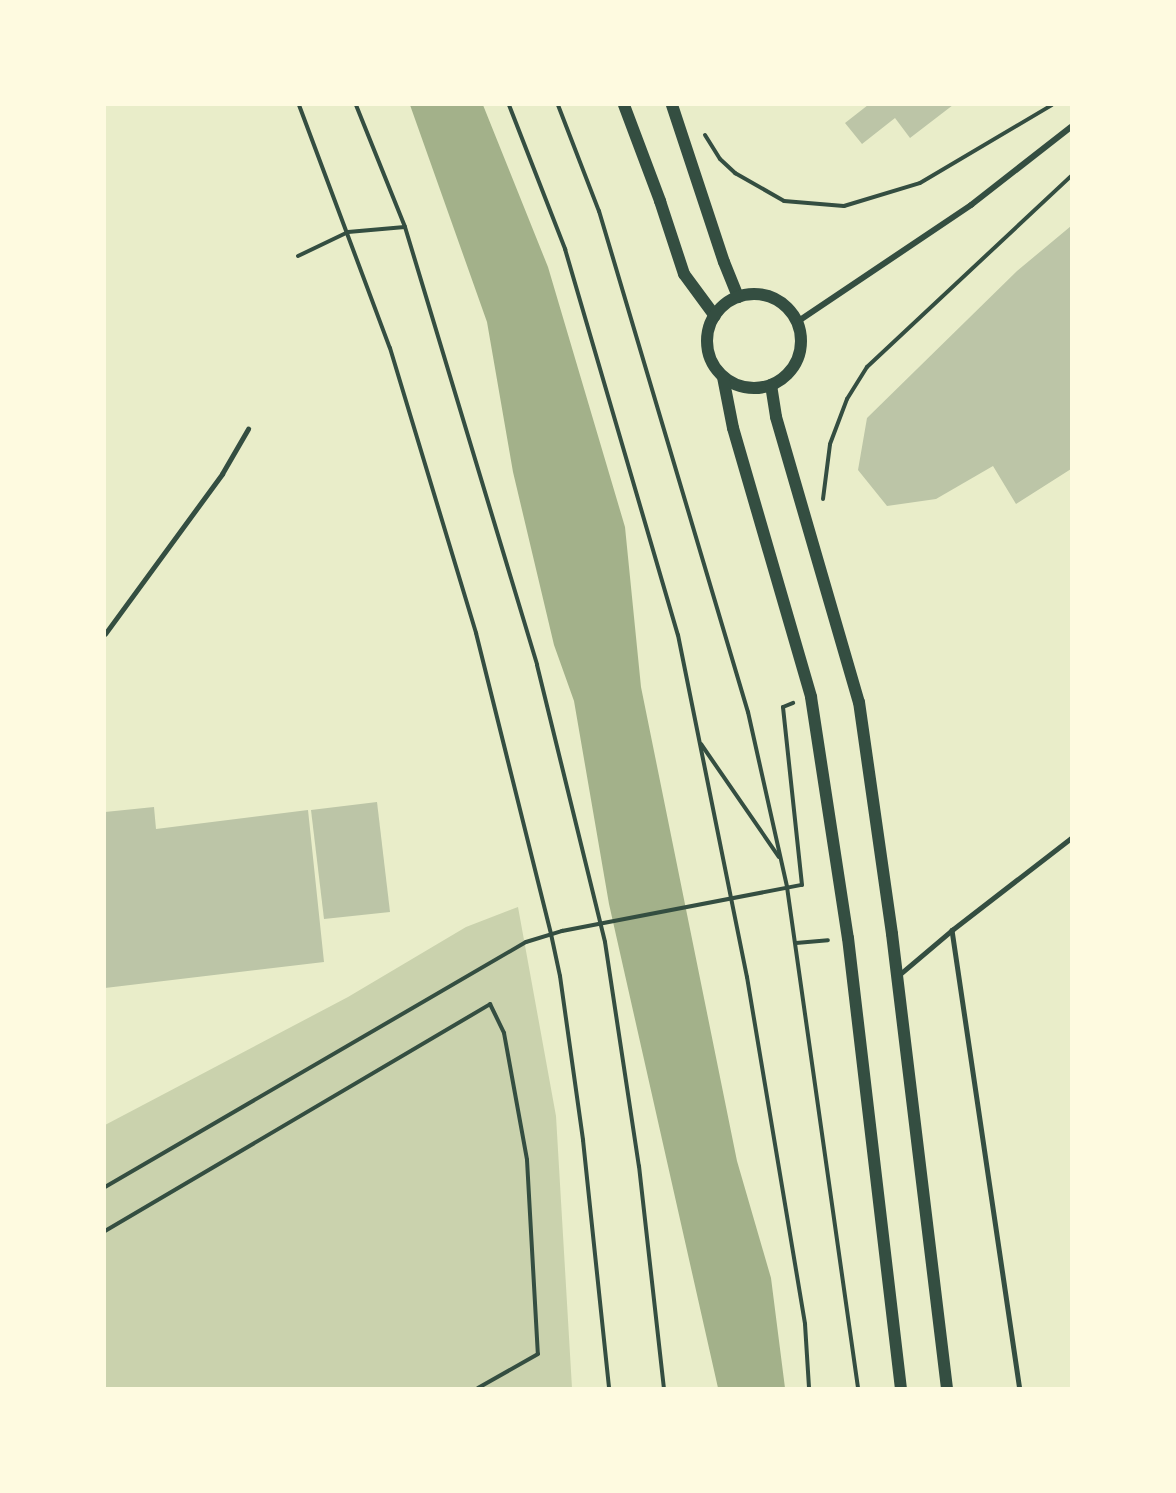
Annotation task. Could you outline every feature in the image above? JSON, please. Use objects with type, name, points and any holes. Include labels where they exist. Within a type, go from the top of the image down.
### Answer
[{"type":"main road","points":[[624,105],[660,201],[684,274],[715,316]]},
{"type":"main road","points":[[672,105],[724,262],[738,297]]},
{"type":"main road","points":[[723,377],[746,387],[771,385],[784,377],[800,352],[801,337],[797,322],[779,301],[759,295],[738,297],[721,308],[715,316],[707,342],[712,360],[723,377],[733,428],[811,697],[848,938],[901,1388]]},
{"type":"main road","points":[[771,385],[776,417],[859,702],[897,977],[947,1388]]},
{"type":"street","points":[[797,322],[971,205],[1071,127]]},
{"type":"lane","points":[[105,634],[222,474],[248,429]]},
{"type":"lane","points":[[897,977],[952,930],[1071,838]]},
{"type":"lane","points":[[952,930],[1020,1388]]},
{"type":"path","points":[[299,105],[390,348],[476,633],[551,934],[560,976],[583,1140],[609,1388]]},
{"type":"path","points":[[356,105],[405,227],[537,665],[605,942],[639,1166],[664,1388]]},
{"type":"path","points":[[509,105],[565,249],[678,635],[747,976],[805,1324],[809,1388]]},
{"type":"path","points":[[558,105],[599,210],[745,701],[787,887],[858,1388]]},
{"type":"path","points":[[703,130],[720,159],[735,173],[784,201],[844,206],[920,183],[1052,105]]},
{"type":"path","points":[[825,509],[823,497],[830,444],[847,399],[867,366],[1071,176]]},
{"type":"path","points":[[298,256],[348,232],[405,227]]},
{"type":"path","points":[[105,1187],[526,942],[551,934],[802,885],[783,707],[811,697]]},
{"type":"path","points":[[700,743],[781,860]]},
{"type":"path","points":[[796,943],[848,938]]},
{"type":"path","points":[[105,1231],[490,1004],[504,1033],[527,1160],[538,1354],[478,1388]]},
{"type":"shaded area","points":[[410,105],[483,105],[548,267],[625,527],[641,687],[737,1161],[771,1278],[785,1388],[718,1388],[609,904],[574,701],[554,645],[513,472],[487,322]]},
{"type":"shaded area","points":[[518,907],[556,1116],[572,1388],[105,1388],[105,1125],[348,997],[466,927]]},
{"type":"building","points":[[868,105],[953,105],[910,138],[895,118],[862,144],[845,123]]},
{"type":"building","points":[[1071,226],[1071,469],[1016,504],[993,466],[936,499],[887,506],[858,470],[867,418],[1017,271]]},
{"type":"building","points":[[377,802],[390,912],[324,919],[311,810]]},
{"type":"building","points":[[154,807],[156,829],[308,810],[324,962],[105,988],[105,812]]}]
